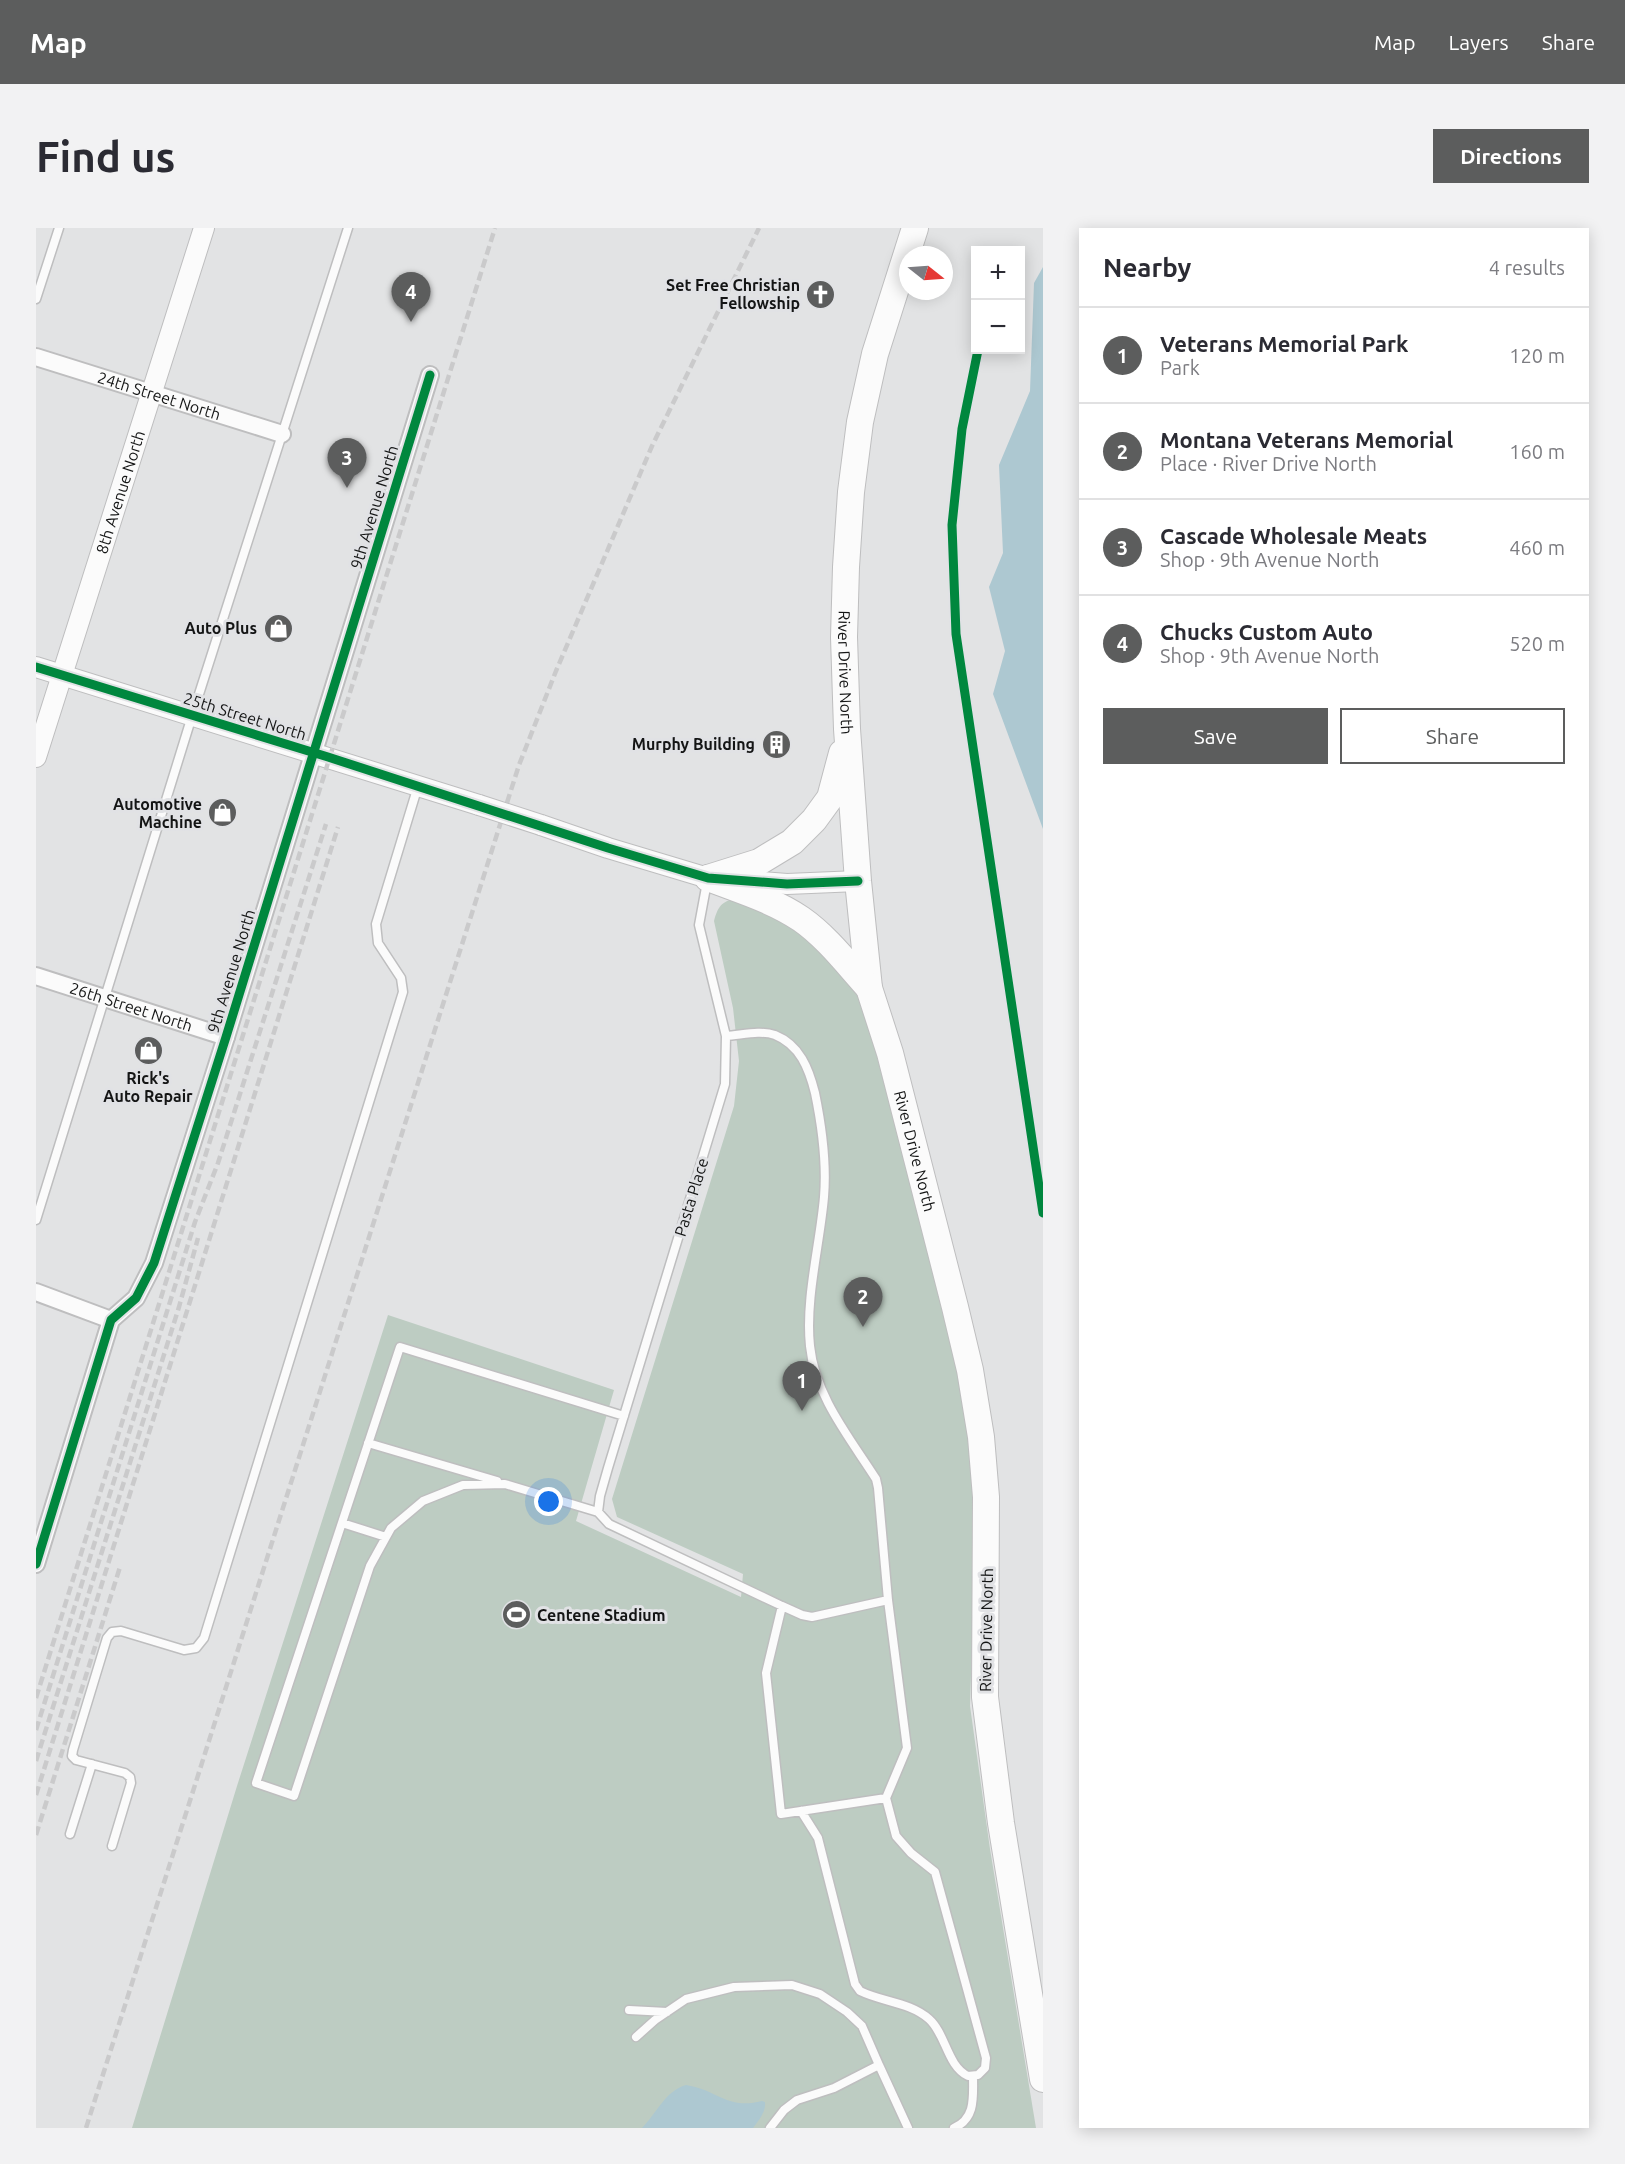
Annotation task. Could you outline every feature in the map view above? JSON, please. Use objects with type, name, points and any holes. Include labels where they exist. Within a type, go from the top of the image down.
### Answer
[{"type":"main road","name":"River Drive North","points":[[915,228],[875,354],[860,422],[851,492],[846,567],[844,637],[847,729],[858,881],[869,988],[890,1053],[956,1307],[970,1370],[981,1437],[986,1497],[984,1650],[986,1708],[1004,1846],[1043,2079]]},
{"type":"main road","points":[[708,878],[759,862],[792,842],[814,820],[830,798],[847,729]]},
{"type":"main road","points":[[708,878],[776,904],[801,919],[824,939],[869,988]]},
{"type":"street","name":"8th Avenue North","points":[[36,757],[204,228]]},
{"type":"street","name":"24th Street North","points":[[36,357],[282,434]]},
{"type":"street","name":"9th Avenue North","points":[[111,1320],[136,1298],[154,1263],[430,375]]},
{"type":"street","name":"25th Street North","points":[[36,667],[708,878]]},
{"type":"street","points":[[708,878],[787,884],[858,881]]},
{"type":"street","name":"26th Street North","points":[[36,976],[226,1037]]},
{"type":"street","points":[[36,1292],[111,1320],[36,1564]]},
{"type":"lane","points":[[36,299],[59,228]]},
{"type":"lane","points":[[36,1220],[192,716],[348,228]]},
{"type":"lane","points":[[112,1846],[131,1783],[130,1777],[126,1773],[76,1760],[72,1756],[73,1750],[107,1638],[112,1632],[121,1631],[184,1650],[196,1648],[204,1638],[403,992],[402,978],[378,944],[376,924],[418,786]]},
{"type":"lane","name":"Pasta Place","points":[[598,1512],[600,1496],[725,1084],[726,1036],[699,925],[708,878]]},
{"type":"lane","points":[[726,1036],[759,1033],[777,1036],[789,1043],[802,1056],[811,1076],[825,1147],[824,1195],[809,1323],[813,1366],[820,1387],[832,1410],[876,1479],[888,1600],[907,1748],[886,1798],[896,1836],[911,1853],[935,1872],[986,2058],[985,2068],[978,2075],[968,2076],[960,2070],[949,2054],[942,2035],[929,2019],[913,2008],[860,1991],[855,1984],[818,1838],[801,1811]]},
{"type":"lane","points":[[505,1484],[463,1485],[423,1501],[391,1528],[370,1566],[294,1796],[256,1783],[400,1347],[624,1416]]},
{"type":"lane","points":[[368,1443],[598,1512],[609,1524],[802,1615],[812,1617],[888,1600]]},
{"type":"lane","points":[[342,1523],[386,1537]]},
{"type":"lane","points":[[782,1606],[766,1672],[781,1814],[886,1798]]},
{"type":"lane","points":[[70,1834],[92,1764]]},
{"type":"lane","points":[[636,2037],[686,1999],[734,1987],[792,1985],[820,1994],[848,2012],[862,2026],[908,2128]]},
{"type":"lane","points":[[629,2010],[668,2012]]},
{"type":"lane","points":[[770,2128],[784,2110],[797,2100],[834,2088],[879,2065]]},
{"type":"lane","points":[[954,2128],[964,2124],[970,2112],[973,2076]]},
{"type":"shaded area","points":[[736,899],[776,917],[815,944],[840,969],[864,1007],[959,1370],[972,1452],[976,1521],[970,1706],[990,1849],[1036,2128],[132,2128],[237,1786],[388,1315],[614,1390],[576,1521],[741,1597],[743,1574],[617,1517],[612,1499],[734,1106],[739,1061],[733,1008],[714,921],[721,906],[727,901]]},
{"type":"water","points":[[1043,267],[1043,829],[993,694],[1005,651],[989,587],[1003,553],[999,465],[1030,391],[1034,283]]},
{"type":"water","points":[[686,2085],[740,2103],[765,2102],[762,2116],[753,2128],[642,2128],[672,2092]]},
{"type":"railway","points":[[36,1698],[495,228]]},
{"type":"railway","points":[[86,2128],[519,765],[556,671],[652,446],[759,228]]},
{"type":"railway","points":[[36,1730],[195,1222],[218,1163],[326,824]]},
{"type":"railway","points":[[36,1795],[338,827]]},
{"type":"railway","points":[[36,1761],[179,1307],[198,1238]]},
{"type":"railway","points":[[36,1835],[120,1567]]},
{"type":"cycle path","points":[[977,354],[962,429],[952,525],[956,634],[1043,1213]]},
{"type":"cycle path","points":[[36,1564],[111,1320],[136,1298],[154,1263],[430,375]]},
{"type":"cycle path","points":[[36,667],[708,878],[787,884],[858,881]]},
{"type":"place","name":"Set Free Christian Fellowship","points":[[821,294]]},
{"type":"place","name":"Chucks Custom Auto","points":[[411,322]]},
{"type":"place","name":"Cascade Wholesale Meats","points":[[347,488]]},
{"type":"place","name":"Auto Plus","points":[[278,628]]},
{"type":"place","name":"Murphy Building","points":[[776,744]]},
{"type":"place","name":"Automotive Machine","points":[[223,813]]},
{"type":"place","name":"Rick's Auto Repair","points":[[148,1050]]},
{"type":"place","name":"Montana Veterans Memorial","points":[[863,1327]]},
{"type":"place","name":"Veterans Memorial Park","points":[[802,1411]]},
{"type":"place","name":"Centene Stadium","points":[[516,1615]]}]
